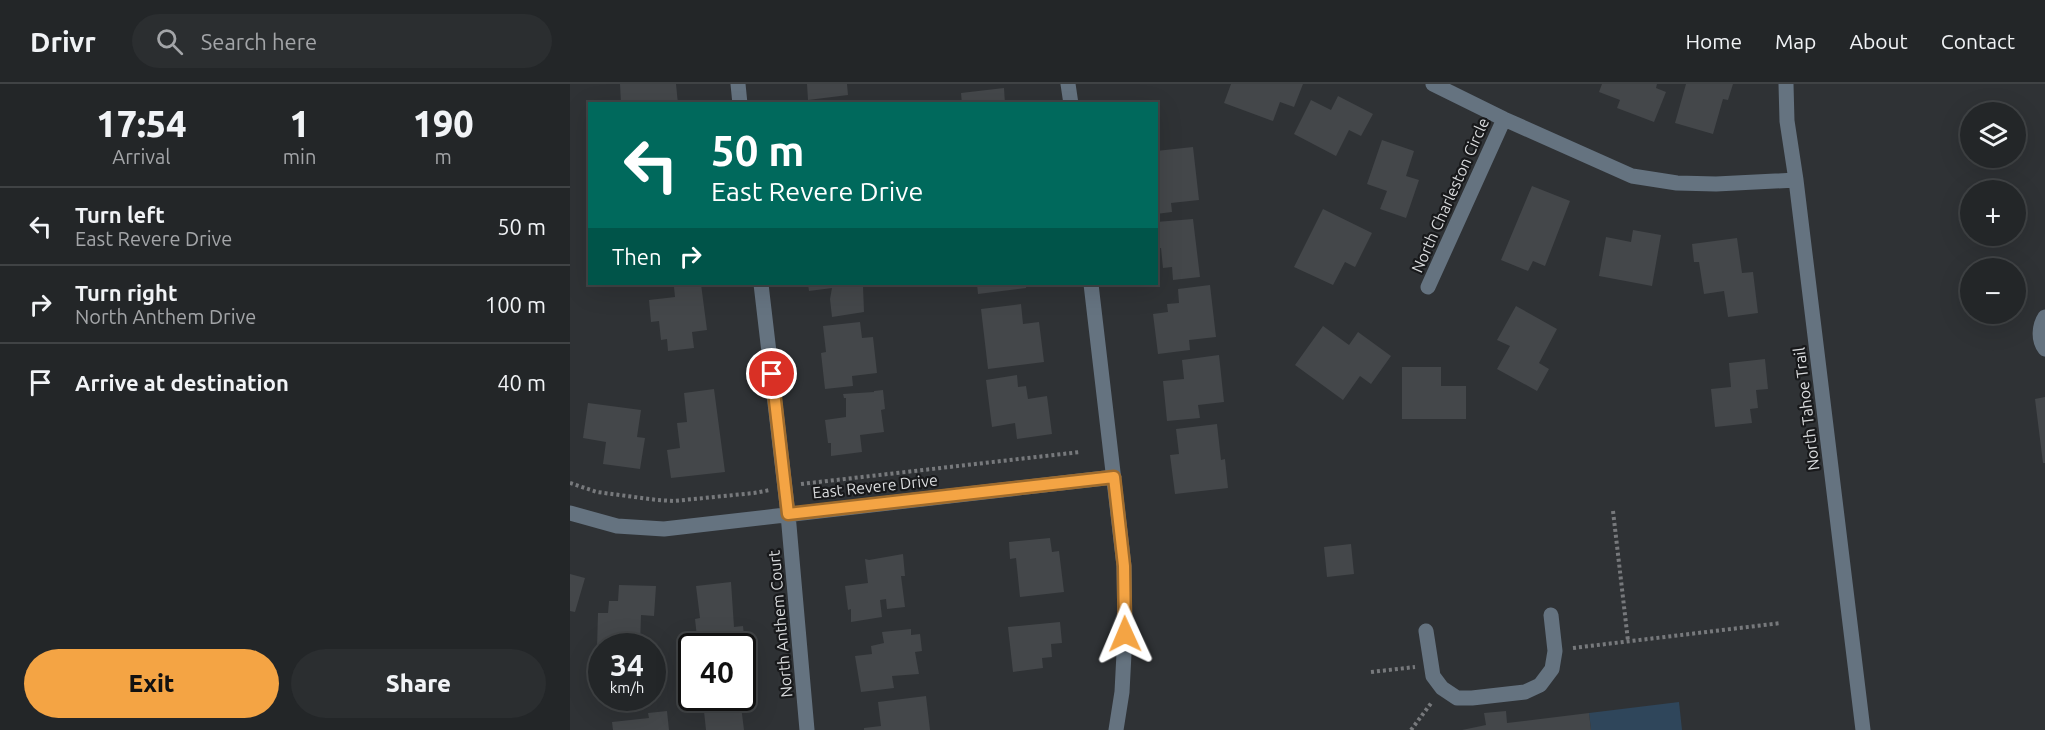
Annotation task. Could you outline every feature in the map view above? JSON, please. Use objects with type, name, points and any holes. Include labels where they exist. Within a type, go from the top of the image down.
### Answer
[{"type":"street","points":[[738,84],[740,102]]},
{"type":"street","points":[[1068,84],[1071,102]]},
{"type":"street","points":[[1432,84],[1632,176],[1677,183],[1706,184],[1796,180]]},
{"type":"street","name":"North Tahoe Trail","points":[[1786,84],[1787,121],[1863,730]]},
{"type":"street","name":"North Charleston Circle","points":[[1428,287],[1504,119]]},
{"type":"street","name":"North Anthem Court","points":[[761,285],[788,514],[807,730]]},
{"type":"street","points":[[1091,285],[1124,566],[1125,634],[1122,692],[1116,730]]},
{"type":"street","points":[[2045,317],[2040,324],[2040,337],[2045,349]]},
{"type":"street","name":"East Revere Drive","points":[[570,513],[617,526],[664,529],[1114,477]]},
{"type":"street","points":[[1426,631],[1433,676],[1442,688],[1457,698],[1525,692],[1540,684],[1552,669],[1555,651],[1551,615]]},
{"type":"path","points":[[570,483],[597,492],[630,498],[674,501],[1080,452]]},
{"type":"path","points":[[1613,511],[1628,641]]},
{"type":"path","points":[[1411,730],[1442,688]]},
{"type":"shaded area","points":[[1679,702],[1682,730],[1591,730],[1589,713]]},
{"type":"building","points":[[620,84],[676,84],[678,102],[621,102]]},
{"type":"building","points":[[807,84],[847,84],[848,95],[808,100]]},
{"type":"building","points":[[1231,84],[1303,84],[1294,107],[1280,102],[1273,121],[1224,103]]},
{"type":"building","points":[[1602,84],[1657,84],[1656,88],[1666,92],[1654,122],[1617,108],[1620,100],[1599,92]]},
{"type":"building","points":[[1686,84],[1733,84],[1728,100],[1723,99],[1713,134],[1675,123]]},
{"type":"building","points":[[1004,88],[1005,102],[962,102],[961,93]]},
{"type":"building","points":[[1338,96],[1373,114],[1361,136],[1349,130],[1336,156],[1294,134],[1311,100],[1331,110]]},
{"type":"building","points":[[1382,140],[1414,151],[1406,176],[1419,180],[1406,218],[1380,209],[1387,191],[1367,184]]},
{"type":"building","points":[[1193,147],[1199,200],[1171,203],[1172,212],[1158,214],[1158,151]]},
{"type":"building","points":[[1532,186],[1570,201],[1545,266],[1533,261],[1528,271],[1501,260]]},
{"type":"building","points":[[1323,209],[1372,233],[1355,267],[1345,262],[1333,285],[1294,267]]},
{"type":"building","points":[[1193,219],[1200,277],[1173,280],[1172,267],[1163,268],[1161,248],[1158,248],[1158,222]]},
{"type":"building","points":[[1633,230],[1661,235],[1652,286],[1599,276],[1606,237],[1631,242]]},
{"type":"building","points":[[1737,238],[1742,273],[1753,272],[1758,313],[1728,317],[1724,291],[1704,294],[1699,262],[1694,262],[1692,244]]},
{"type":"building","points":[[701,285],[707,330],[692,332],[694,348],[668,351],[667,339],[661,340],[659,321],[651,322],[649,300],[675,297],[674,287]]},
{"type":"building","points":[[808,285],[872,285],[863,286],[864,312],[832,317],[830,299],[832,288],[809,291]]},
{"type":"building","points":[[977,285],[1026,285],[1026,288],[978,294]]},
{"type":"building","points":[[1210,285],[1216,337],[1189,340],[1190,350],[1158,354],[1153,314],[1168,312],[1167,304],[1179,303],[1178,289]]},
{"type":"building","points":[[1021,304],[1023,324],[1039,322],[1044,362],[988,369],[981,309]]},
{"type":"building","points":[[1516,306],[1557,329],[1539,363],[1549,369],[1537,391],[1497,369],[1510,346],[1497,340]]},
{"type":"building","points":[[860,322],[862,338],[873,337],[877,373],[852,376],[853,386],[825,389],[821,353],[826,352],[823,326]]},
{"type":"building","points":[[1323,326],[1349,345],[1358,332],[1391,356],[1371,384],[1360,376],[1343,400],[1295,365]]},
{"type":"building","points":[[1219,355],[1224,402],[1198,405],[1200,418],[1167,421],[1163,381],[1184,379],[1182,360]]},
{"type":"building","points":[[1765,359],[1768,389],[1756,390],[1758,408],[1750,409],[1752,423],[1715,427],[1711,389],[1731,387],[1729,363]]},
{"type":"building","points":[[1402,367],[1441,367],[1441,386],[1466,386],[1466,419],[1402,419]]},
{"type":"building","points":[[1017,375],[1018,387],[1026,386],[1028,399],[1047,396],[1052,434],[1017,439],[1015,423],[992,427],[986,380]]},
{"type":"building","points":[[714,389],[725,472],[671,478],[667,450],[680,448],[677,423],[687,422],[684,393]]},
{"type":"building","points":[[883,390],[885,409],[881,410],[884,432],[860,435],[862,452],[831,456],[831,443],[828,443],[825,420],[846,417],[846,398],[843,394]]},
{"type":"building","points":[[2045,397],[2045,463],[2043,463],[2035,399]]},
{"type":"building","points":[[588,403],[641,410],[637,437],[645,438],[640,469],[603,464],[606,442],[583,438]]},
{"type":"building","points":[[1217,424],[1221,460],[1225,459],[1228,488],[1175,494],[1170,455],[1179,454],[1176,429]]},
{"type":"building","points":[[1050,538],[1052,552],[1059,551],[1064,592],[1020,597],[1016,558],[1010,559],[1009,542]]},
{"type":"building","points":[[1351,544],[1354,574],[1327,577],[1324,547]]},
{"type":"building","points":[[903,554],[905,576],[901,576],[905,607],[887,609],[886,599],[880,600],[882,617],[851,622],[851,609],[848,610],[845,586],[868,583],[865,559]]},
{"type":"building","points":[[570,574],[585,578],[575,612],[570,611]]},
{"type":"building","points":[[731,582],[734,627],[743,626],[744,633],[697,633],[695,619],[700,618],[696,586]]},
{"type":"building","points":[[619,585],[656,586],[654,616],[641,615],[640,633],[597,633],[598,613],[608,613],[609,601],[618,601]]},
{"type":"building","points":[[1060,622],[1062,643],[1051,644],[1052,657],[1042,658],[1043,668],[1013,672],[1008,627]]},
{"type":"building","points":[[911,629],[911,635],[920,634],[922,651],[915,652],[919,674],[892,676],[894,688],[861,692],[855,656],[872,654],[871,646],[884,643],[882,632]]},
{"type":"building","points":[[926,696],[930,730],[864,730],[864,728],[881,726],[878,702]]},
{"type":"building","points":[[667,711],[669,730],[613,730],[612,722],[649,718],[648,713]]},
{"type":"building","points":[[704,711],[742,711],[744,730],[706,730]]},
{"type":"building","points":[[1506,711],[1507,723],[1589,713],[1591,730],[1462,730],[1486,725],[1484,713]]},
{"type":"route","points":[[772,374],[788,514],[1114,477],[1124,566],[1125,634]]}]
